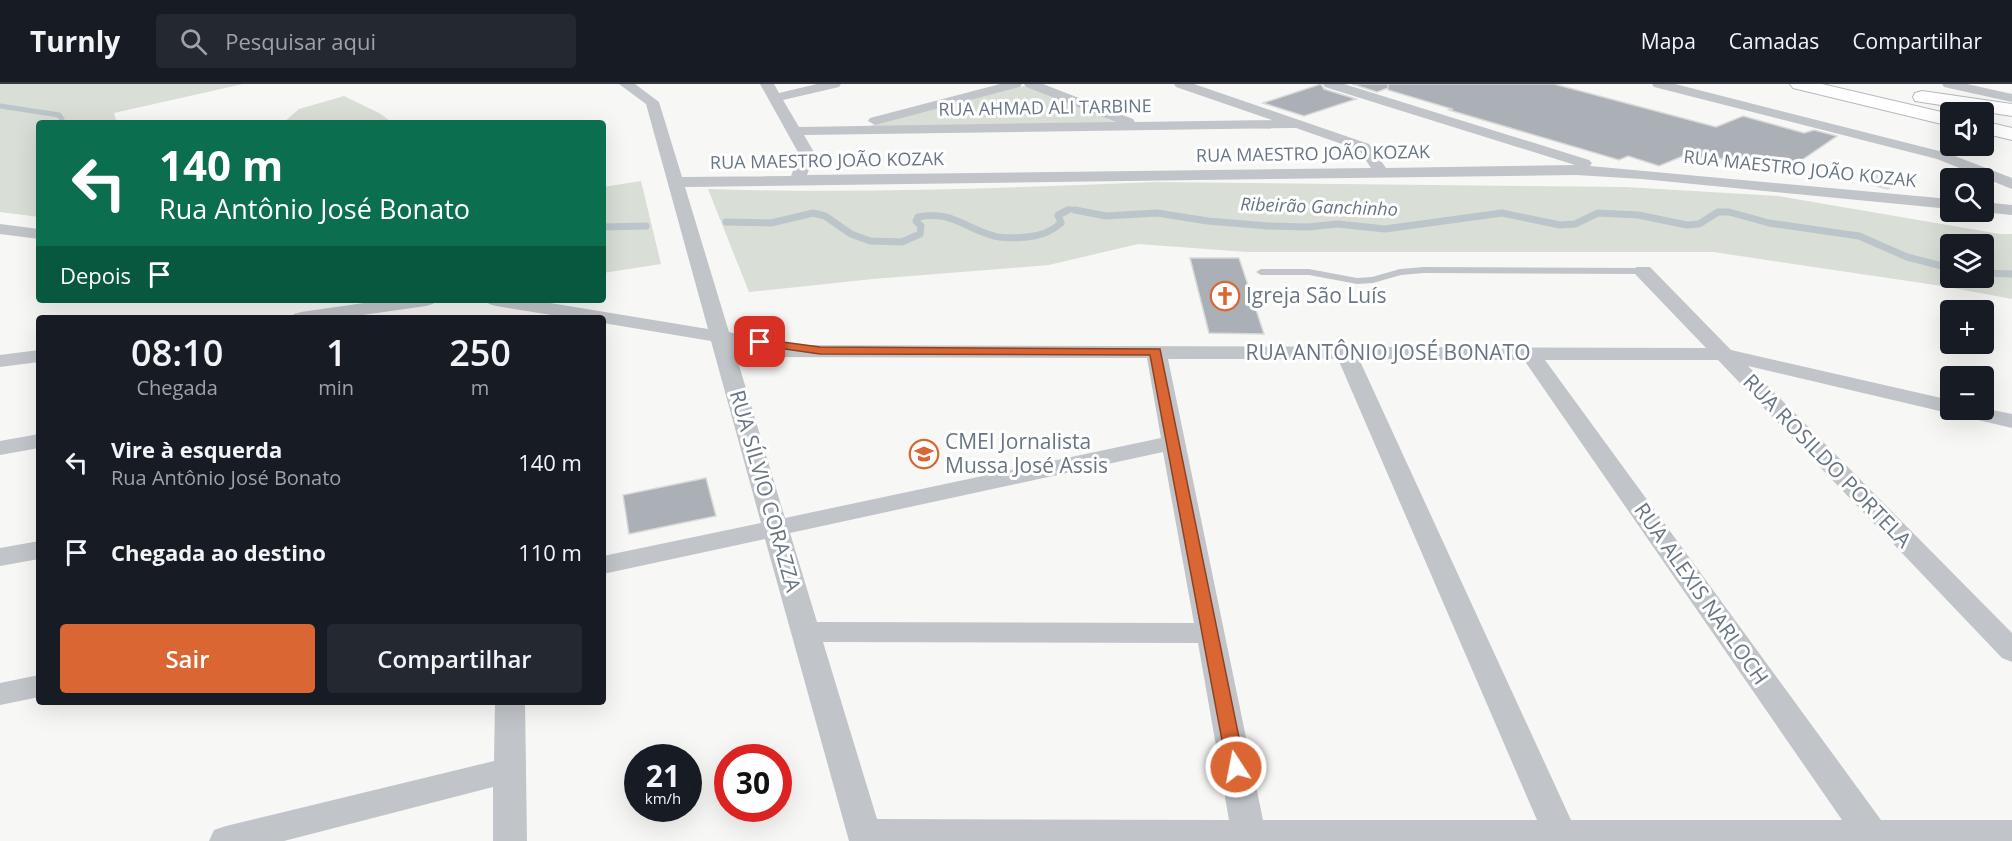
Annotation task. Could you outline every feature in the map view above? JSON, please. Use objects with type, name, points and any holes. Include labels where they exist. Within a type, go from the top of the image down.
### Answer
[{"type":"highway","points":[[1799,84],[1940,118]]},
{"type":"highway","points":[[1858,86],[1940,102]]},
{"type":"highway","points":[[1994,109],[2012,110]]},
{"type":"highway","points":[[1994,117],[2012,121]]},
{"type":"highway","points":[[1994,130],[2012,134]]},
{"type":"street","points":[[767,84],[807,154],[797,180]]},
{"type":"street","points":[[775,98],[834,84]]},
{"type":"street","points":[[838,131],[1015,84]]},
{"type":"street","points":[[1031,84],[1139,126]]},
{"type":"street","points":[[1181,84],[1364,147],[1382,173]]},
{"type":"street","points":[[1330,84],[1610,171]]},
{"type":"street","points":[[1659,84],[1932,153],[2012,184]]},
{"type":"street","points":[[1949,84],[2012,98]]},
{"type":"street","name":"RUA SÍLVIO CORAZZA","points":[[638,85],[652,102],[865,837]]},
{"type":"street","points":[[1975,102],[1981,96],[1981,91]]},
{"type":"street","name":"RUA AHMAD ALI TARBINE","points":[[794,131],[1297,124]]},
{"type":"street","name":"RUA MAESTRO JOÃO KOZAK","points":[[675,182],[1610,171],[1940,203]]},
{"type":"street","points":[[1994,208],[2012,210]]},
{"type":"street","points":[[0,229],[36,234]]},
{"type":"street","name":"RUA ROSILDO PORTELA","points":[[1643,271],[2012,651]]},
{"type":"street","points":[[322,315],[405,303]]},
{"type":"street","name":"RUA ANTÔNIO JOSÉ BONATO","points":[[503,307],[561,315]]},
{"type":"street","name":"RUA ANTÔNIO JOSÉ BONATO","points":[[606,321],[720,337],[731,345],[746,349],[1723,354],[1940,405]]},
{"type":"street","points":[[1156,352],[1249,834]]},
{"type":"street","points":[[1345,352],[1561,835]]},
{"type":"street","name":"RUA ALEXIS NARLOCH","points":[[1530,353],[1872,835]]},
{"type":"street","points":[[0,361],[36,356]]},
{"type":"street","points":[[1994,417],[2012,421]]},
{"type":"street","points":[[0,447],[36,441]]},
{"type":"street","points":[[606,565],[1173,443]]},
{"type":"street","points":[[0,557],[36,551]]},
{"type":"street","points":[[806,632],[1210,633]]},
{"type":"street","points":[[0,694],[36,687]]},
{"type":"street","points":[[510,705],[510,841]]},
{"type":"street","points":[[226,841],[510,770]]},
{"type":"street","points":[[865,837],[1249,834],[2012,835]]},
{"type":"lane","points":[[1261,272],[1309,272],[1357,281],[1373,280],[1400,272],[1424,270],[1643,271]]},
{"type":"shaded area","points":[[0,84],[243,84],[114,113],[116,120],[36,120],[36,217],[0,212]]},
{"type":"shaded area","points":[[1024,86],[1118,123],[865,127]]},
{"type":"shaded area","points":[[344,96],[389,120],[286,120],[299,109]]},
{"type":"shaded area","points":[[1873,169],[1904,177],[1888,190],[1856,181]]},
{"type":"shaded area","points":[[641,181],[661,264],[606,273],[606,187]]},
{"type":"shaded area","points":[[1157,182],[1626,187],[1778,196],[2000,234],[2012,234],[2012,299],[1953,288],[1994,288],[1994,234],[1940,234],[1940,286],[1713,252],[1247,252],[1138,244],[1049,265],[873,279],[749,292],[708,189],[876,191]]},
{"type":"building","points":[[1321,84],[1324,89],[1356,99],[1304,116],[1263,103]]},
{"type":"building","points":[[1352,84],[1554,84],[1716,127],[1743,116],[1804,133],[1814,130],[1837,136],[1793,166],[1786,164],[1771,173],[1708,155],[1698,160],[1683,156],[1659,166],[1628,156],[1619,160],[1449,110],[1452,109],[1388,90],[1388,88],[1377,92]]},
{"type":"building","name":"Igreja São Luís","points":[[1190,258],[1239,258],[1264,334],[1209,333]]},
{"type":"building","points":[[706,478],[716,516],[629,534],[623,495]]},
{"type":"waterway","name":"Ribeirão Ganchinho","points":[[0,106],[59,115],[62,120]]},
{"type":"waterway","name":"Ribeirão Ganchinho","points":[[1065,211],[1070,209],[1083,211]]},
{"type":"waterway","name":"Ribeirão Ganchinho","points":[[726,222],[771,223],[813,213],[825,216],[851,234],[870,241],[902,242],[920,234],[921,226],[916,221],[918,217],[940,216],[983,233],[1002,238],[1014,238],[1036,236],[1049,231],[1061,223],[1058,215],[1068,210]]},
{"type":"waterway","name":"Ribeirão Ganchinho","points":[[1075,210],[1106,216],[1157,213],[1208,221],[1268,226],[1308,227],[1338,224],[1385,229],[1502,213],[1560,225],[1575,224],[1598,213],[1638,215],[1687,225],[1699,224],[1718,212],[1729,212],[1769,223],[1859,236],[1907,257],[1940,265]]},
{"type":"waterway","name":"Ribeirão Ganchinho","points":[[606,227],[646,226]]},
{"type":"waterway","name":"Ribeirão Ganchinho","points":[[1994,273],[2012,274]]},
{"type":"place","name":"Igreja São Luís","points":[[1225,296]]},
{"type":"place","name":"CMEI Jornalista Mussa José Assis","points":[[924,454]]},
{"type":"route","points":[[760,342],[820,351],[1156,352],[1236,767]]}]
